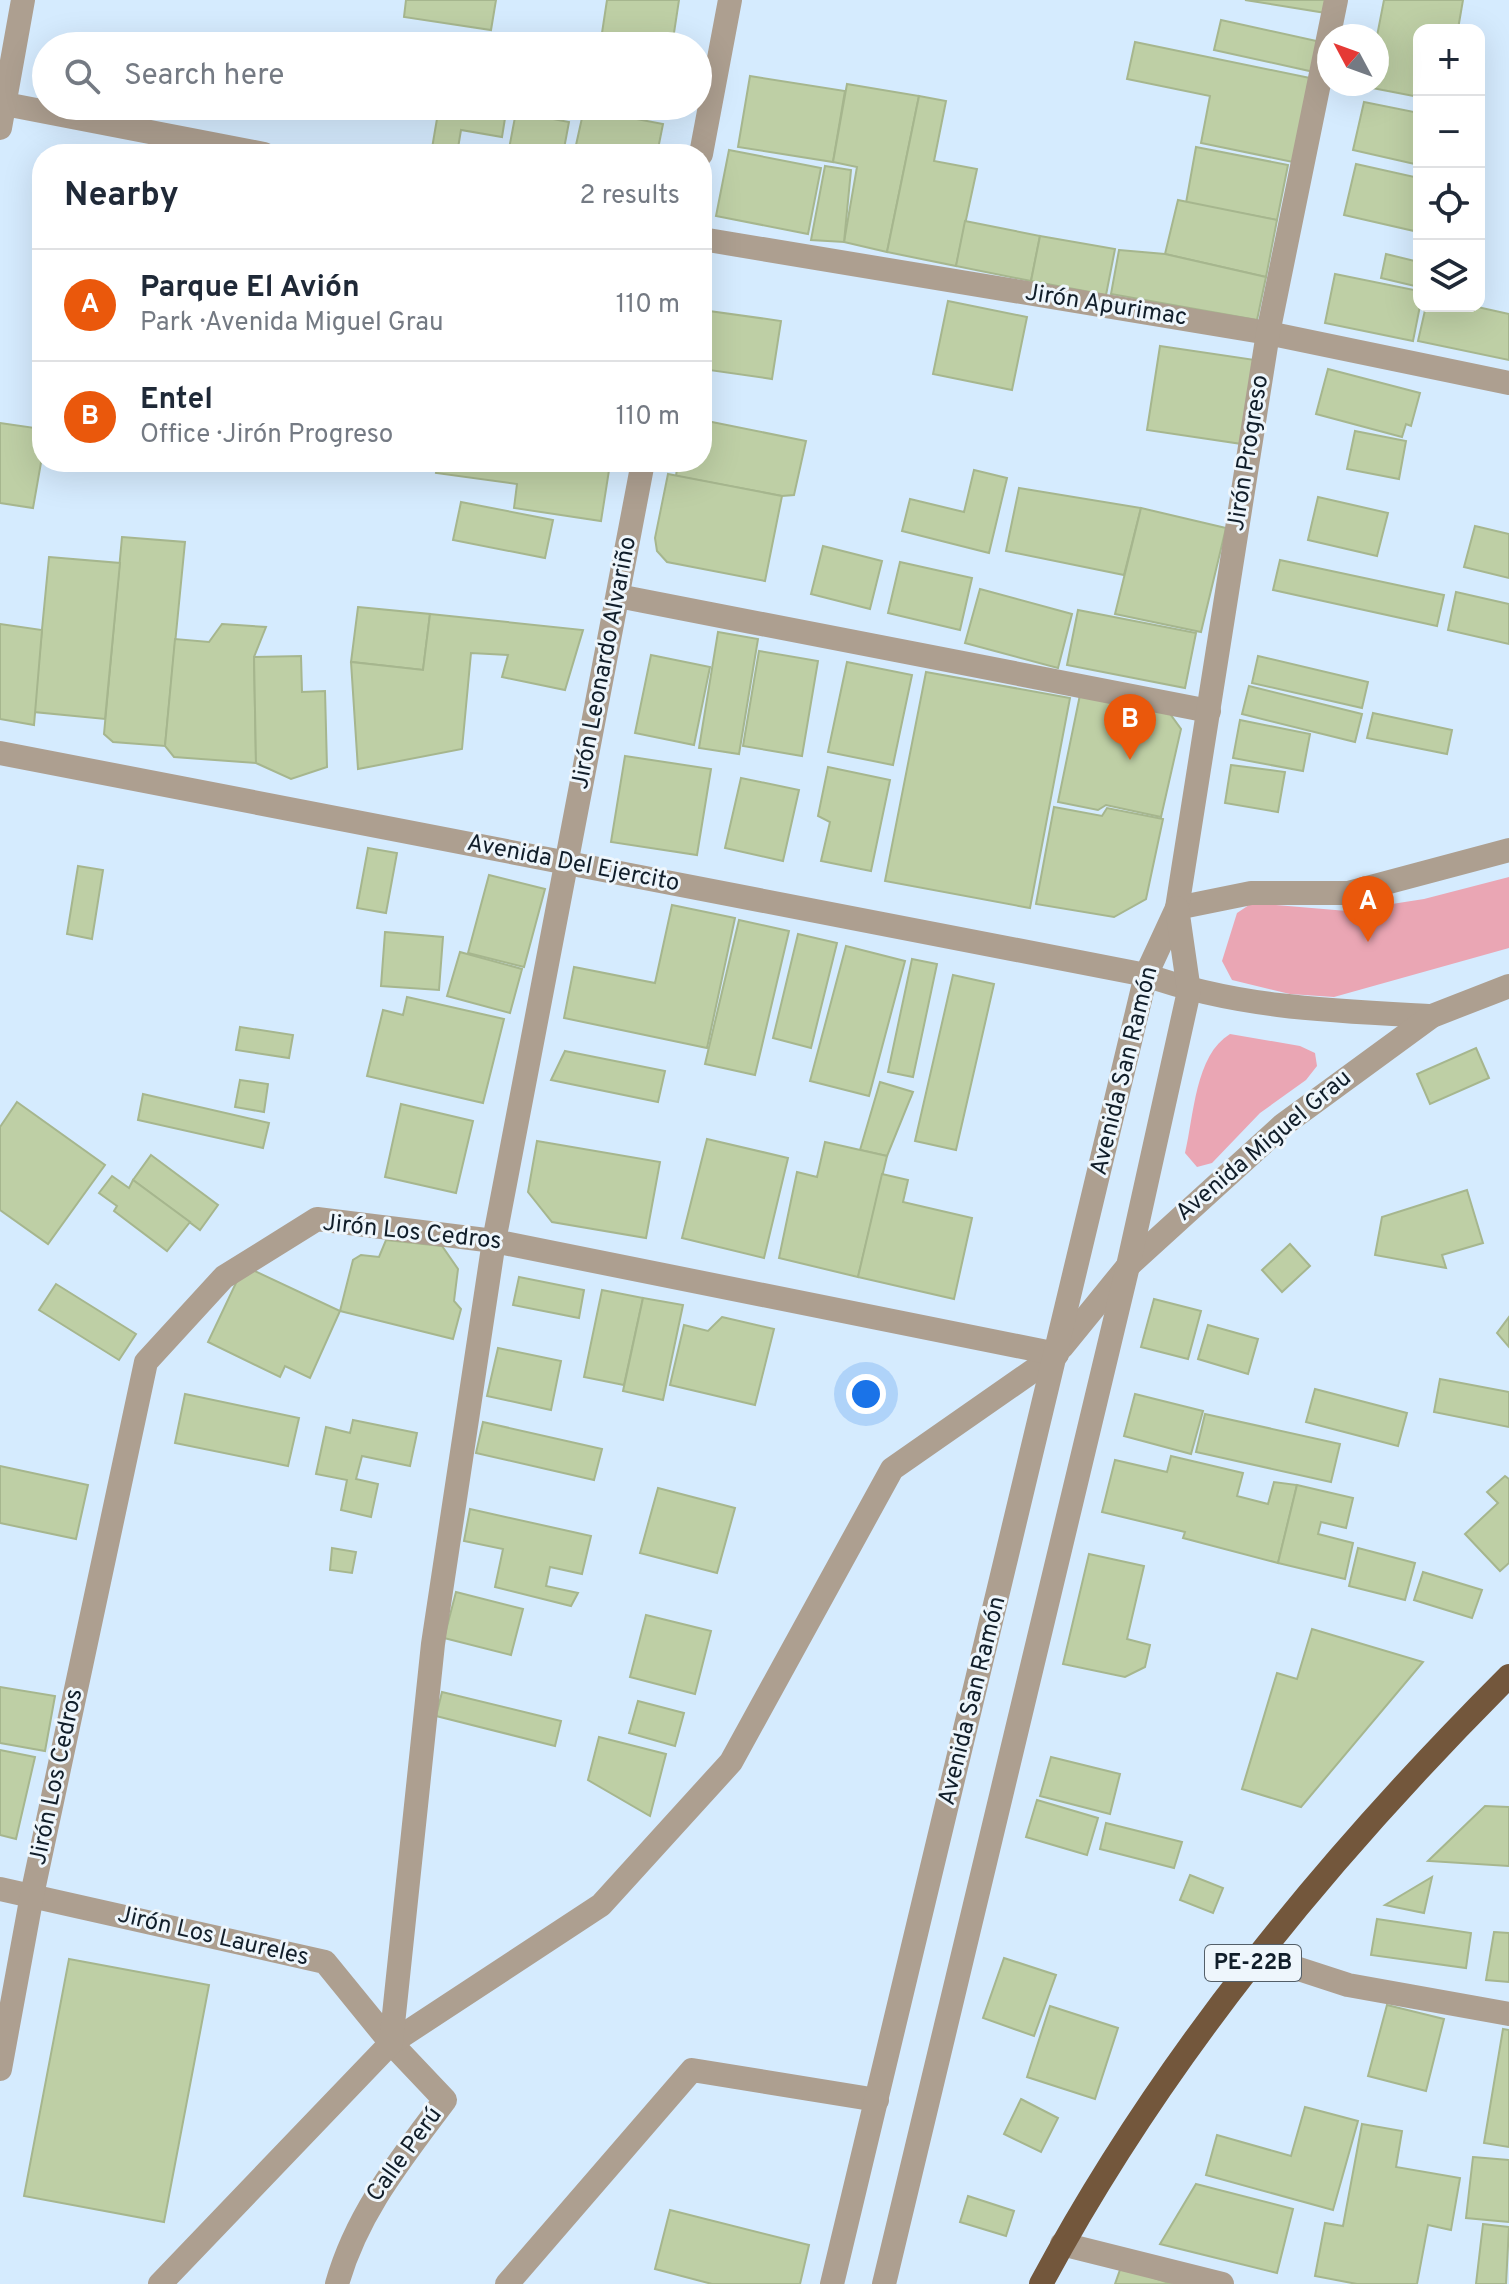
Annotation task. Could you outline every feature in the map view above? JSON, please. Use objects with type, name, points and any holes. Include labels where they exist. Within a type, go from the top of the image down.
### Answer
[{"type":"highway","name":"PE-22B","points":[[1041,2284],[1141,2115],[1259,1956],[1368,1825],[1509,1676]]},
{"type":"street","points":[[0,128],[2,103],[23,0]]},
{"type":"street","points":[[712,96],[730,0]]},
{"type":"street","name":"Jirón Progreso","points":[[1177,908],[1268,333],[1336,0]]},
{"type":"street","points":[[2,103],[32,109]]},
{"type":"street","points":[[89,120],[213,144]]},
{"type":"street","points":[[703,144],[707,120]]},
{"type":"street","name":"Jirón Apurimac","points":[[712,241],[1268,333],[1509,383]]},
{"type":"street","name":"Jirón Leonardo Alvariño","points":[[391,2043],[433,1644],[494,1241],[641,472]]},
{"type":"street","points":[[618,596],[1209,711]]},
{"type":"street","name":"Avenida Del Ejercito","points":[[0,753],[1146,975],[1189,991],[1292,1009],[1432,1016]]},
{"type":"street","points":[[1177,908],[1251,893],[1348,893],[1509,850]]},
{"type":"street","name":"Avenida San Ramón","points":[[832,2284],[1146,975],[1177,908]]},
{"type":"street","name":"Avenida San Ramón","points":[[884,2284],[1128,1266],[1189,991],[1177,908]]},
{"type":"street","name":"Avenida Miguel Grau","points":[[1057,1354],[1128,1266],[1283,1125],[1432,1016],[1509,986]]},
{"type":"street","name":"Jirón Los Cedros","points":[[0,2069],[32,1895],[146,1362],[224,1277],[317,1219],[494,1241],[1057,1354]]},
{"type":"street","points":[[160,2284],[391,2043],[601,1905],[731,1762],[892,1469],[1057,1354]]},
{"type":"street","name":"Jirón Los Laureles","points":[[0,1889],[325,1962],[391,2043]]},
{"type":"street","points":[[1259,1956],[1348,1985],[1509,2014]]},
{"type":"street","name":"Calle Perú","points":[[337,2284],[348,2247],[367,2207],[445,2100],[391,2043]]},
{"type":"street","points":[[507,2284],[692,2070],[877,2100]]},
{"type":"street","points":[[1062,2244],[1222,2284]]},
{"type":"shaded area","points":[[1509,877],[1509,948],[1334,997],[1290,994],[1232,980],[1222,961],[1237,913],[1252,903],[1347,911],[1424,899]]},
{"type":"shaded area","points":[[1230,1034],[1300,1046],[1315,1053],[1317,1066],[1306,1080],[1260,1113],[1212,1163],[1197,1167],[1185,1153],[1198,1088],[1209,1056]]},
{"type":"building","points":[[406,0],[496,0],[491,30],[404,17]]},
{"type":"building","points":[[607,0],[679,0],[674,32],[602,32]]},
{"type":"building","points":[[1245,0],[1328,0],[1326,13]]},
{"type":"building","points":[[1384,0],[1463,0],[1459,24],[1413,24],[1413,96],[1389,91],[1389,24],[1379,24]]},
{"type":"building","points":[[1221,20],[1317,41],[1317,59],[1314,72],[1214,50]]},
{"type":"building","points":[[1135,42],[1315,79],[1298,163],[1201,143],[1210,96],[1127,79]]},
{"type":"building","points":[[750,76],[845,91],[833,162],[738,147]]},
{"type":"building","points":[[847,84],[919,96],[887,252],[844,242],[857,167],[833,162]]},
{"type":"building","points":[[919,96],[946,101],[934,161],[977,169],[956,266],[887,252]]},
{"type":"building","points":[[1364,102],[1413,112],[1413,164],[1353,150]]},
{"type":"building","points":[[437,120],[505,120],[502,137],[461,130],[459,144],[433,144]]},
{"type":"building","points":[[514,120],[569,122],[565,144],[510,144]]},
{"type":"building","points":[[582,120],[642,120],[663,124],[659,144],[576,144]]},
{"type":"building","points":[[1196,147],[1288,165],[1277,220],[1186,203]]},
{"type":"building","points":[[729,150],[821,168],[808,234],[716,216]]},
{"type":"building","points":[[1356,164],[1413,177],[1413,231],[1344,215]]},
{"type":"building","points":[[825,166],[851,170],[844,242],[811,240]]},
{"type":"building","points":[[1178,200],[1277,220],[1266,277],[1165,254]]},
{"type":"building","points":[[965,221],[1040,236],[1031,281],[956,266]]},
{"type":"building","points":[[1040,236],[1115,249],[1106,295],[1031,281]]},
{"type":"building","points":[[1119,250],[1165,254],[1266,277],[1257,320],[1111,294]]},
{"type":"building","points":[[1386,254],[1413,261],[1413,286],[1381,278]]},
{"type":"building","points":[[1335,274],[1413,290],[1413,312],[1419,312],[1413,341],[1325,323]]},
{"type":"building","points":[[948,301],[1027,317],[1012,390],[933,374]]},
{"type":"building","points":[[1485,309],[1509,314],[1509,360],[1418,341],[1425,312],[1485,312]]},
{"type":"building","points":[[712,311],[781,321],[772,379],[712,370]]},
{"type":"building","points":[[1160,346],[1255,360],[1242,444],[1147,430]]},
{"type":"building","points":[[1328,369],[1420,393],[1411,426],[1406,424],[1402,437],[1316,414]]},
{"type":"building","points":[[712,422],[806,441],[794,495],[782,496],[676,476],[677,472],[712,472]]},
{"type":"building","points":[[0,423],[32,428],[32,472],[39,472],[33,508],[0,503]]},
{"type":"building","points":[[1355,431],[1406,441],[1399,479],[1347,469]]},
{"type":"building","points":[[974,470],[1007,478],[989,553],[902,531],[910,499],[964,512]]},
{"type":"building","points":[[609,472],[601,521],[514,508],[517,484],[436,473]]},
{"type":"building","points":[[668,474],[782,496],[765,581],[667,562],[657,551],[655,538]]},
{"type":"building","points":[[1019,488],[1141,508],[1124,575],[1006,551]]},
{"type":"building","points":[[1318,497],[1388,513],[1377,556],[1308,540]]},
{"type":"building","points":[[461,502],[553,520],[545,558],[453,540]]},
{"type":"building","points":[[1141,508],[1226,528],[1201,632],[1115,614]]},
{"type":"building","points":[[1475,526],[1509,534],[1509,578],[1464,567]]},
{"type":"building","points":[[122,537],[185,542],[165,746],[113,742],[104,734]]},
{"type":"building","points":[[823,546],[882,561],[870,609],[811,594]]},
{"type":"building","points":[[49,557],[120,563],[105,719],[34,712]]},
{"type":"building","points":[[1280,560],[1444,595],[1437,626],[1273,590]]},
{"type":"building","points":[[900,562],[972,578],[960,630],[888,613]]},
{"type":"building","points":[[980,589],[1072,614],[1058,668],[965,643]]},
{"type":"building","points":[[1456,592],[1509,604],[1509,644],[1448,630]]},
{"type":"building","points":[[358,607],[430,614],[423,670],[351,662]]},
{"type":"building","points":[[1078,610],[1196,633],[1185,688],[1067,665]]},
{"type":"building","points":[[430,614],[583,630],[565,690],[502,677],[508,655],[471,653],[462,749],[358,769],[351,662],[423,670]]},
{"type":"building","points":[[0,624],[42,630],[34,725],[0,719]]},
{"type":"building","points":[[222,624],[266,627],[254,657],[256,763],[174,757],[165,746],[175,639],[209,642]]},
{"type":"building","points":[[718,632],[758,639],[739,754],[699,748]]},
{"type":"building","points":[[759,651],[818,661],[802,756],[743,746]]},
{"type":"building","points":[[651,655],[710,667],[694,745],[635,733]]},
{"type":"building","points":[[301,656],[302,692],[325,691],[327,767],[291,779],[256,763],[254,657]]},
{"type":"building","points":[[1258,656],[1368,682],[1362,708],[1252,683]]},
{"type":"building","points":[[847,662],[912,675],[893,765],[828,752]]},
{"type":"building","points":[[926,672],[1070,698],[1030,908],[885,881]]},
{"type":"building","points":[[1249,686],[1362,714],[1355,742],[1242,714]]},
{"type":"building","points":[[1081,690],[1165,707],[1181,729],[1161,817],[1106,805],[1098,810],[1058,802]]},
{"type":"building","points":[[1373,713],[1452,730],[1447,754],[1367,738]]},
{"type":"building","points":[[1240,720],[1310,734],[1303,771],[1233,758]]},
{"type":"building","points":[[625,756],[711,769],[697,855],[611,842]]},
{"type":"building","points":[[1231,765],[1285,772],[1278,812],[1225,803]]},
{"type":"building","points":[[828,767],[890,780],[871,871],[821,861],[830,822],[818,816]]},
{"type":"building","points":[[741,778],[799,790],[783,861],[725,848]]},
{"type":"building","points":[[1054,807],[1102,816],[1107,808],[1163,819],[1146,899],[1114,917],[1036,904]]},
{"type":"building","points":[[368,848],[397,853],[386,913],[357,908]]},
{"type":"building","points":[[78,866],[103,870],[92,939],[67,934]]},
{"type":"building","points":[[489,875],[545,889],[524,967],[468,953]]},
{"type":"building","points":[[672,905],[735,918],[707,1048],[564,1018],[574,967],[655,983]]},
{"type":"building","points":[[739,920],[789,931],[755,1075],[705,1064]]},
{"type":"building","points":[[385,932],[443,937],[439,990],[381,986]]},
{"type":"building","points":[[798,934],[837,943],[811,1048],[773,1038]]},
{"type":"building","points":[[846,946],[905,961],[869,1096],[810,1081]]},
{"type":"building","points":[[460,952],[522,969],[510,1013],[447,996]]},
{"type":"building","points":[[912,959],[937,964],[913,1077],[888,1072]]},
{"type":"building","points":[[953,975],[994,984],[956,1150],[915,1141]]},
{"type":"building","points":[[407,997],[504,1019],[483,1103],[367,1076],[383,1010],[403,1015]]},
{"type":"building","points":[[240,1027],[293,1035],[289,1058],[236,1050]]},
{"type":"building","points":[[1476,1048],[1489,1078],[1430,1104],[1417,1074]]},
{"type":"building","points":[[565,1051],[665,1071],[658,1102],[551,1080]]},
{"type":"building","points":[[240,1080],[268,1084],[264,1112],[235,1107]]},
{"type":"building","points":[[880,1082],[913,1092],[887,1156],[860,1150]]},
{"type":"building","points":[[143,1094],[269,1123],[263,1148],[138,1120]]},
{"type":"building","points":[[17,1102],[105,1165],[48,1244],[0,1210],[0,1127]]},
{"type":"building","points":[[401,1104],[473,1121],[456,1193],[385,1177]]},
{"type":"building","points":[[707,1139],[788,1158],[764,1258],[682,1238]]},
{"type":"building","points":[[537,1141],[660,1162],[646,1238],[552,1222],[528,1192]]},
{"type":"building","points":[[825,1142],[887,1156],[858,1277],[779,1258],[797,1172],[817,1177]]},
{"type":"building","points":[[151,1155],[218,1205],[200,1230],[133,1180]]},
{"type":"building","points":[[882,1174],[908,1180],[903,1202],[972,1218],[954,1299],[858,1277]]},
{"type":"building","points":[[112,1176],[129,1188],[133,1180],[190,1222],[167,1251],[114,1211],[117,1206],[99,1193]]},
{"type":"building","points":[[1467,1190],[1483,1243],[1442,1255],[1446,1268],[1375,1255],[1382,1217]]},
{"type":"building","points":[[386,1240],[442,1246],[458,1269],[454,1301],[461,1309],[453,1339],[340,1311],[353,1260],[361,1255],[379,1257]]},
{"type":"building","points":[[1290,1244],[1310,1266],[1282,1292],[1262,1270]]},
{"type":"building","points":[[244,1266],[340,1311],[310,1378],[285,1366],[280,1377],[208,1342]]},
{"type":"building","points":[[519,1277],[584,1290],[579,1318],[513,1305]]},
{"type":"building","points":[[56,1284],[136,1334],[119,1360],[39,1310]]},
{"type":"building","points":[[602,1290],[643,1298],[624,1385],[584,1377]]},
{"type":"building","points":[[643,1298],[683,1305],[663,1400],[623,1391]]},
{"type":"building","points":[[1154,1299],[1201,1311],[1188,1359],[1141,1347]]},
{"type":"building","points":[[722,1317],[774,1329],[755,1405],[670,1385],[684,1325],[708,1331]]},
{"type":"building","points":[[1509,1317],[1509,1347],[1497,1333]]},
{"type":"building","points":[[1208,1325],[1258,1339],[1248,1374],[1198,1359]]},
{"type":"building","points":[[498,1348],[561,1361],[551,1410],[487,1396]]},
{"type":"building","points":[[1440,1379],[1509,1392],[1509,1427],[1434,1412]]},
{"type":"building","points":[[1315,1389],[1407,1413],[1398,1446],[1306,1422]]},
{"type":"building","points":[[185,1394],[299,1418],[288,1466],[175,1443]]},
{"type":"building","points":[[1135,1394],[1203,1411],[1191,1454],[1124,1436]]},
{"type":"building","points":[[1205,1414],[1340,1444],[1331,1482],[1196,1452]]},
{"type":"building","points":[[353,1420],[417,1433],[410,1466],[362,1456],[356,1479],[378,1484],[371,1517],[341,1510],[347,1480],[316,1474],[326,1427],[350,1433]]},
{"type":"building","points":[[483,1422],[602,1449],[594,1480],[476,1453]]},
{"type":"building","points":[[1171,1456],[1243,1473],[1237,1496],[1268,1504],[1274,1482],[1297,1485],[1278,1563],[1183,1538],[1185,1532],[1102,1512],[1115,1460],[1167,1472]]},
{"type":"building","points":[[0,1466],[88,1485],[76,1539],[0,1523]]},
{"type":"building","points":[[1505,1476],[1509,1479],[1509,1563],[1500,1571],[1465,1534],[1498,1503],[1487,1492]]},
{"type":"building","points":[[1297,1485],[1353,1498],[1346,1528],[1321,1522],[1318,1534],[1353,1543],[1345,1579],[1278,1563]]},
{"type":"building","points":[[658,1488],[735,1508],[717,1573],[640,1553]]},
{"type":"building","points":[[470,1509],[591,1536],[582,1574],[550,1567],[546,1586],[578,1593],[571,1606],[495,1587],[503,1549],[464,1541]]},
{"type":"building","points":[[332,1548],[356,1552],[352,1573],[330,1570]]},
{"type":"building","points":[[1358,1548],[1415,1563],[1405,1600],[1349,1586]]},
{"type":"building","points":[[1089,1554],[1144,1566],[1127,1639],[1150,1645],[1145,1667],[1125,1677],[1063,1664]]},
{"type":"building","points":[[1423,1572],[1482,1590],[1472,1618],[1414,1600]]},
{"type":"building","points":[[456,1592],[523,1609],[511,1655],[444,1638]]},
{"type":"building","points":[[646,1615],[711,1631],[695,1694],[630,1677]]},
{"type":"building","points":[[1312,1629],[1423,1662],[1301,1807],[1242,1789],[1277,1673],[1297,1679]]},
{"type":"building","points":[[0,1687],[55,1696],[45,1751],[0,1743]]},
{"type":"building","points":[[442,1692],[561,1721],[555,1746],[436,1716]]},
{"type":"building","points":[[638,1701],[684,1713],[675,1746],[629,1733]]},
{"type":"building","points":[[599,1737],[666,1754],[650,1816],[588,1780]]},
{"type":"building","points":[[0,1750],[35,1757],[16,1839],[0,1835]]},
{"type":"building","points":[[1051,1757],[1120,1774],[1110,1814],[1040,1796]]},
{"type":"building","points":[[1037,1800],[1098,1818],[1087,1855],[1026,1837]]},
{"type":"building","points":[[1485,1806],[1509,1807],[1509,1866],[1428,1861]]},
{"type":"building","points":[[1106,1823],[1182,1842],[1174,1868],[1100,1849]]},
{"type":"building","points":[[1190,1875],[1223,1888],[1213,1913],[1180,1900]]},
{"type":"building","points":[[1432,1877],[1424,1913],[1385,1905]]},
{"type":"building","points":[[1377,1919],[1471,1933],[1466,1968],[1371,1955]]},
{"type":"building","points":[[1494,1932],[1509,1933],[1509,1982],[1486,1980]]},
{"type":"building","points":[[1004,1958],[1056,1975],[1034,2036],[983,2018]]},
{"type":"building","points":[[69,1959],[209,1985],[164,2222],[24,2196]]},
{"type":"building","points":[[1387,2005],[1444,2019],[1426,2091],[1368,2076]]},
{"type":"building","points":[[1050,2006],[1118,2028],[1095,2099],[1027,2077]]},
{"type":"building","points":[[1503,2029],[1509,2030],[1509,2147],[1484,2143]]},
{"type":"building","points":[[1021,2099],[1058,2118],[1041,2152],[1004,2134]]},
{"type":"building","points":[[1305,2107],[1358,2121],[1333,2210],[1206,2175],[1217,2135],[1291,2156]]},
{"type":"building","points":[[1362,2124],[1402,2131],[1396,2167],[1460,2178],[1451,2230],[1428,2225],[1417,2284],[1357,2284],[1315,2276],[1325,2223],[1343,2226]]},
{"type":"building","points":[[1473,2157],[1509,2160],[1509,2222],[1466,2218]]},
{"type":"building","points":[[1196,2184],[1293,2209],[1277,2273],[1160,2244]]},
{"type":"building","points":[[968,2196],[1014,2211],[1006,2236],[960,2222]]},
{"type":"building","points":[[670,2210],[809,2245],[800,2284],[712,2284],[655,2269]]},
{"type":"building","points":[[1483,2224],[1509,2227],[1506,2284],[1476,2284]]},
{"type":"building","points":[[1121,2267],[1172,2284],[1115,2284]]},
{"type":"place","name":"Entel","points":[[1130,760]]},
{"type":"place","name":"Parque El Avión","points":[[1368,942]]}]
